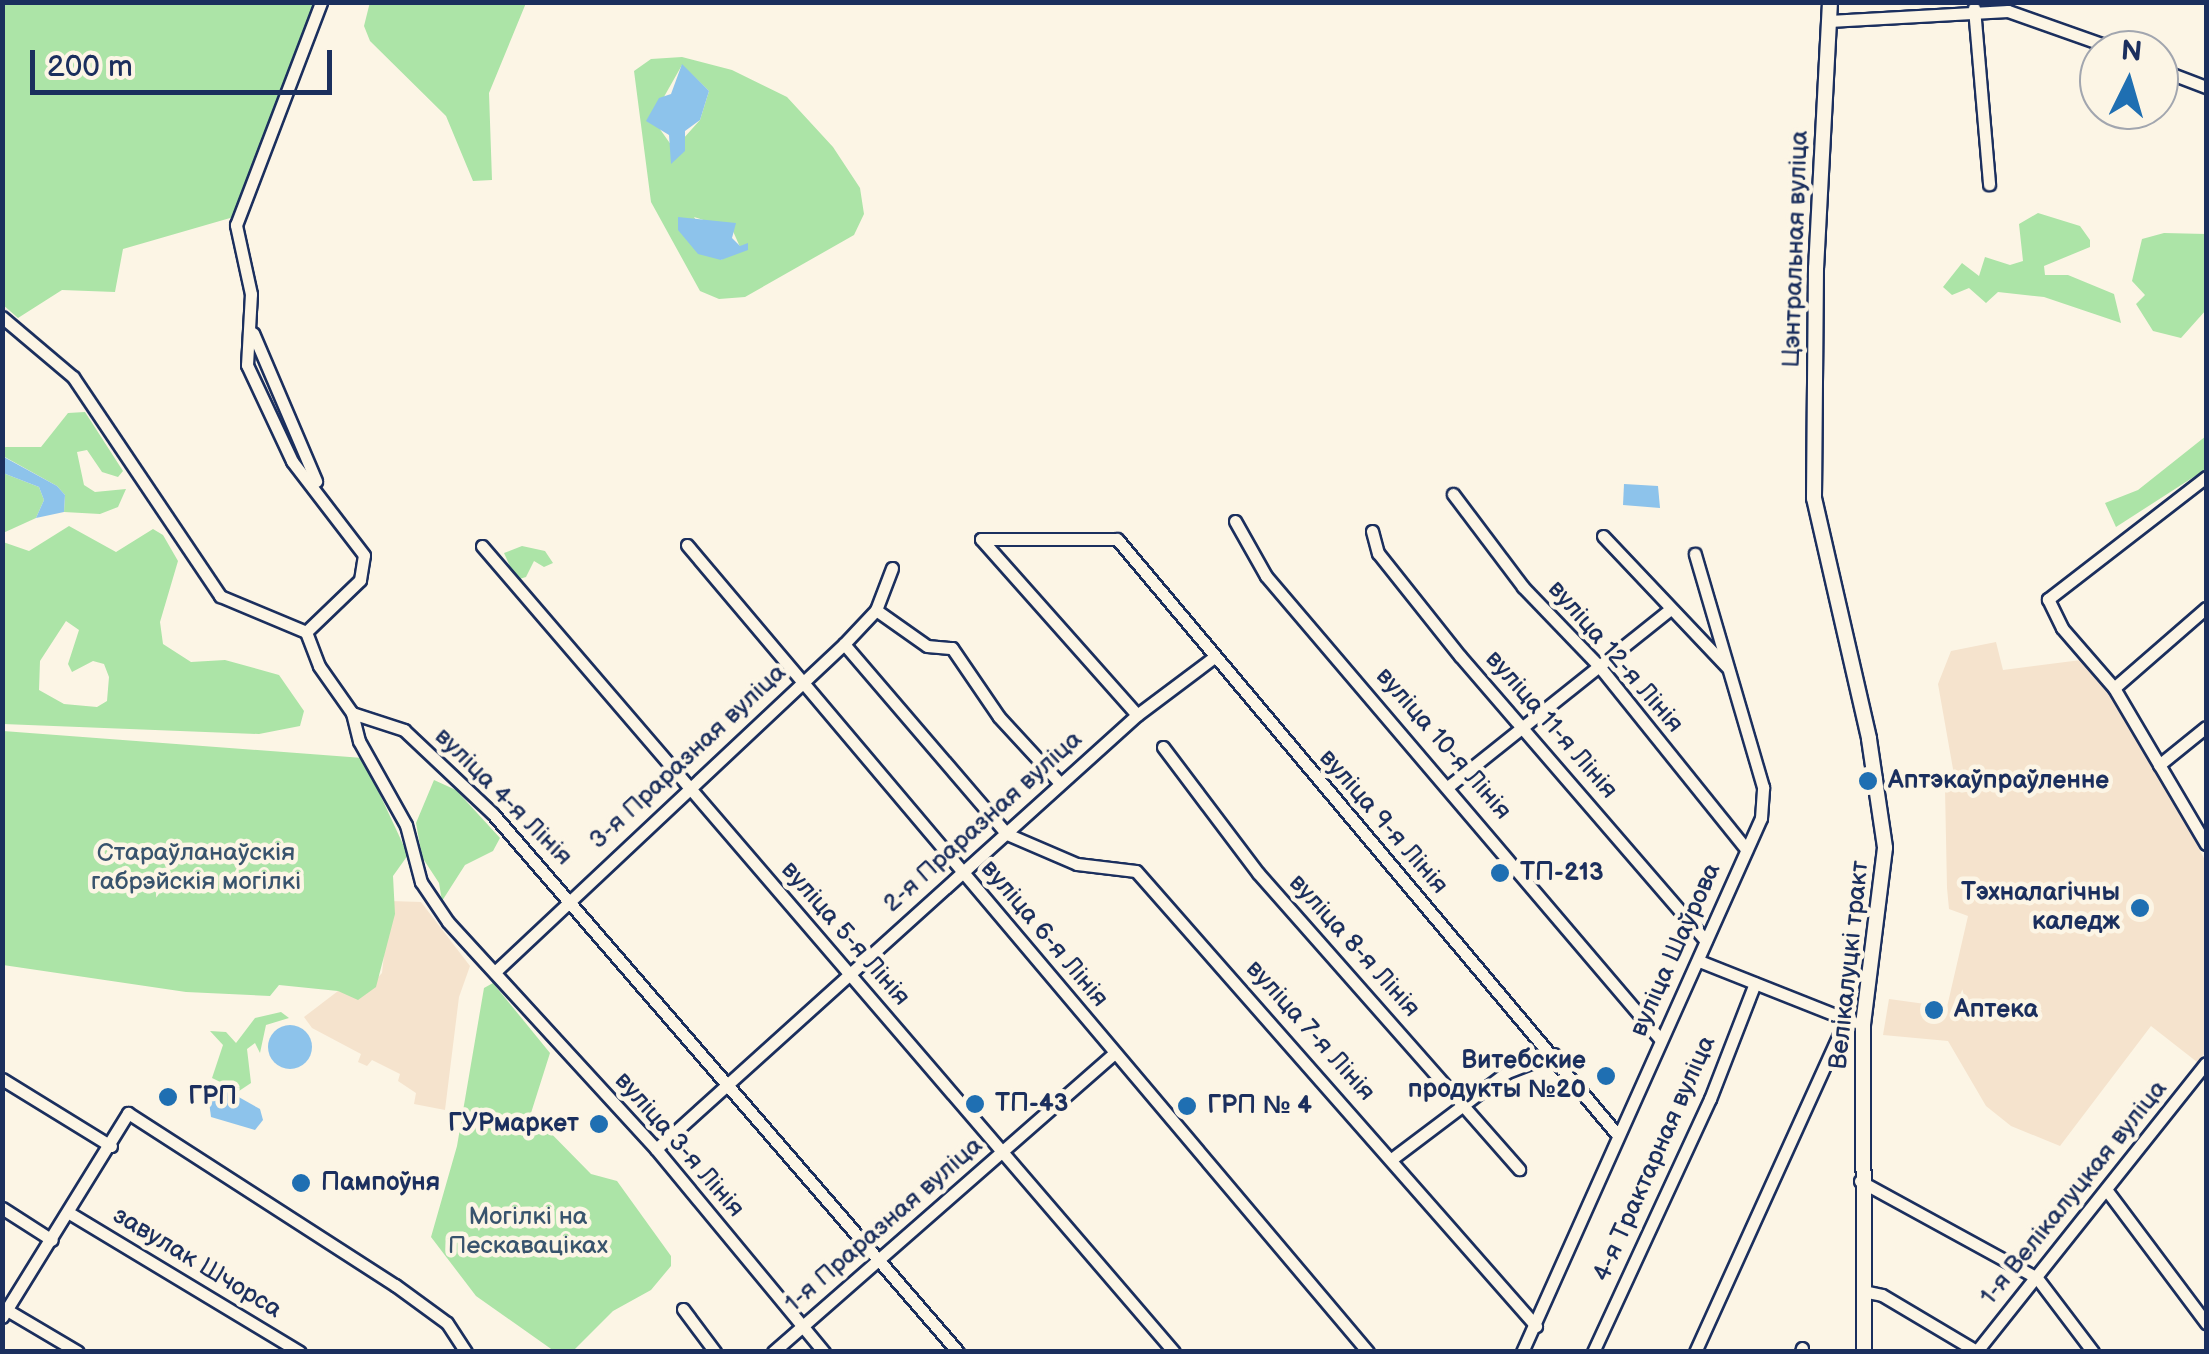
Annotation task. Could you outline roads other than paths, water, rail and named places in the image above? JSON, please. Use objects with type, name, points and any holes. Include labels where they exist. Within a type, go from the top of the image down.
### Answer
[{"type":"street","points":[[306,632],[360,580],[364,555],[319,488],[292,461],[248,365],[252,329],[236,225],[321,2]]},
{"type":"street","name":"Цэнтральная вуліца","points":[[1818,531],[1814,498],[1816,268],[1830,2]]},
{"type":"street","points":[[1974,8],[1989,184]]},
{"type":"street","points":[[1829,21],[1974,8],[2026,16],[2079,36]]},
{"type":"street","points":[[2179,77],[2206,88]]},
{"type":"street","points":[[2,317],[73,377],[220,596],[306,632],[319,666],[352,713]]},
{"type":"street","points":[[2206,477],[2048,599],[2062,628],[2114,688],[2206,844]]},
{"type":"street","name":"вуліца 12-я Лінія","points":[[1453,494],[1523,586],[1599,666],[1746,849]]},
{"type":"street","name":"вуліца 10-я Лінія","points":[[1235,521],[1266,576],[1450,785],[1660,1039]]},
{"type":"street","name":"Велікалуцкі тракт","points":[[1818,531],[1884,824],[1884,887],[1862,1025],[1864,1352]]},
{"type":"street","name":"вуліца 11-я Лінія","points":[[1372,532],[1378,552],[1706,941]]},
{"type":"street","points":[[1603,536],[1668,611],[1728,668]]},
{"type":"street","name":"вуліца 9-я Лінія","points":[[1136,715],[981,539],[1116,539],[1554,1054],[1616,1133]]},
{"type":"street","name":"вуліца 6-я Лінія","points":[[687,545],[798,684],[1116,1052],[1368,1352]]},
{"type":"street","name":"вуліца 5-я Лінія","points":[[482,546],[1174,1352]]},
{"type":"street","name":"вуліца Шаўрова","points":[[1522,1352],[1616,1133],[1699,961],[1761,818],[1763,787],[1695,554]]},
{"type":"street","name":"3-я Праразная вуліца","points":[[498,969],[570,897],[844,644],[876,610],[892,568]]},
{"type":"street","points":[[2114,688],[2206,608]]},
{"type":"street","points":[[876,610],[926,646],[952,648],[1000,717],[1060,783]]},
{"type":"street","points":[[1450,785],[1668,611]]},
{"type":"street","points":[[844,644],[1007,834]]},
{"type":"street","name":"2-я Праразная вуліца","points":[[656,1150],[1136,715],[1214,658]]},
{"type":"street","name":"вуліца 4-я Лінія","points":[[352,713],[404,730],[570,897],[958,1352]]},
{"type":"street","name":"вуліца 3-я Лінія","points":[[352,713],[360,740],[406,825],[421,882],[448,922],[498,969],[824,1352]]},
{"type":"street","points":[[2159,765],[2206,727]]},
{"type":"street","name":"вуліца 8-я Лінія","points":[[1163,747],[1258,874],[1519,1169]]},
{"type":"street","name":"вуліца 7-я Лінія","points":[[1007,834],[1077,864],[1136,871],[1393,1158],[1536,1326]]},
{"type":"street","points":[[1699,961],[1862,1025]]},
{"type":"street","name":"4-я Трактарная вуліца","points":[[1593,1352],[1710,1099],[1755,983]]},
{"type":"street","points":[[1695,1352],[1846,1019]]},
{"type":"street","name":"1-я Праразная вуліца","points":[[773,1352],[1116,1052]]},
{"type":"street","points":[[1393,1158],[1508,1072],[1554,1054]]},
{"type":"street","name":"1-я Велікалуцкая вуліца","points":[[1977,1351],[2108,1192],[2206,1063]]},
{"type":"street","points":[[2,1080],[111,1146]]},
{"type":"street","points":[[78,1352],[5,1314],[128,1114],[395,1285],[448,1323],[466,1352]]},
{"type":"street","points":[[1860,1181],[2036,1278],[2093,1352]]},
{"type":"street","points":[[2108,1192],[2206,1323]]},
{"type":"street","points":[[2,1208],[52,1240]]},
{"type":"street","name":"завулак Шчорса","points":[[70,1214],[300,1352]]},
{"type":"street","points":[[1863,1291],[1882,1295],[1977,1351]]},
{"type":"street","points":[[683,1309],[715,1352]]},
{"type":"water","points":[[682,64],[709,91],[700,120],[685,131],[685,151],[671,164],[669,135],[646,121],[659,98],[671,94]]},
{"type":"water","points":[[678,217],[736,223],[732,238],[740,246],[748,243],[748,250],[721,260],[698,254],[678,230]]},
{"type":"water","points":[[2,456],[57,486],[65,495],[64,512],[36,518],[44,500],[39,487],[3,473]]},
{"type":"water","points":[[1624,484],[1658,486],[1660,508],[1623,505]]},
{"type":"water","points":[[290,1025],[306,1031],[312,1047],[306,1063],[290,1069],[274,1063],[268,1047],[274,1031]]},
{"type":"water","points":[[228,1091],[260,1109],[263,1120],[255,1130],[211,1117],[208,1094]]},
{"type":"place","name":"Аптэкаўпраўленне","points":[[1868,781]]},
{"type":"place","name":"ТП-213","points":[[1500,873]]},
{"type":"place","name":"Тэхналагічны каледж","points":[[2140,908]]},
{"type":"place","name":"Аптека","points":[[1934,1010]]},
{"type":"place","name":"Витебские продукты №20","points":[[1606,1076]]},
{"type":"place","name":"ГРП","points":[[168,1097]]},
{"type":"place","name":"ТП-43","points":[[975,1104]]},
{"type":"place","name":"ГРП № 4","points":[[1187,1106]]},
{"type":"place","name":"ГУРмаркет","points":[[599,1124]]},
{"type":"place","name":"Пампоўня","points":[[301,1183]]},
{"type":"park label","name":"Стараўланаўскія габрэйскія могілкі","points":[[196,868]]},
{"type":"park label","name":"Могілкі на Пескаваціках","points":[[528,1232]]}]
